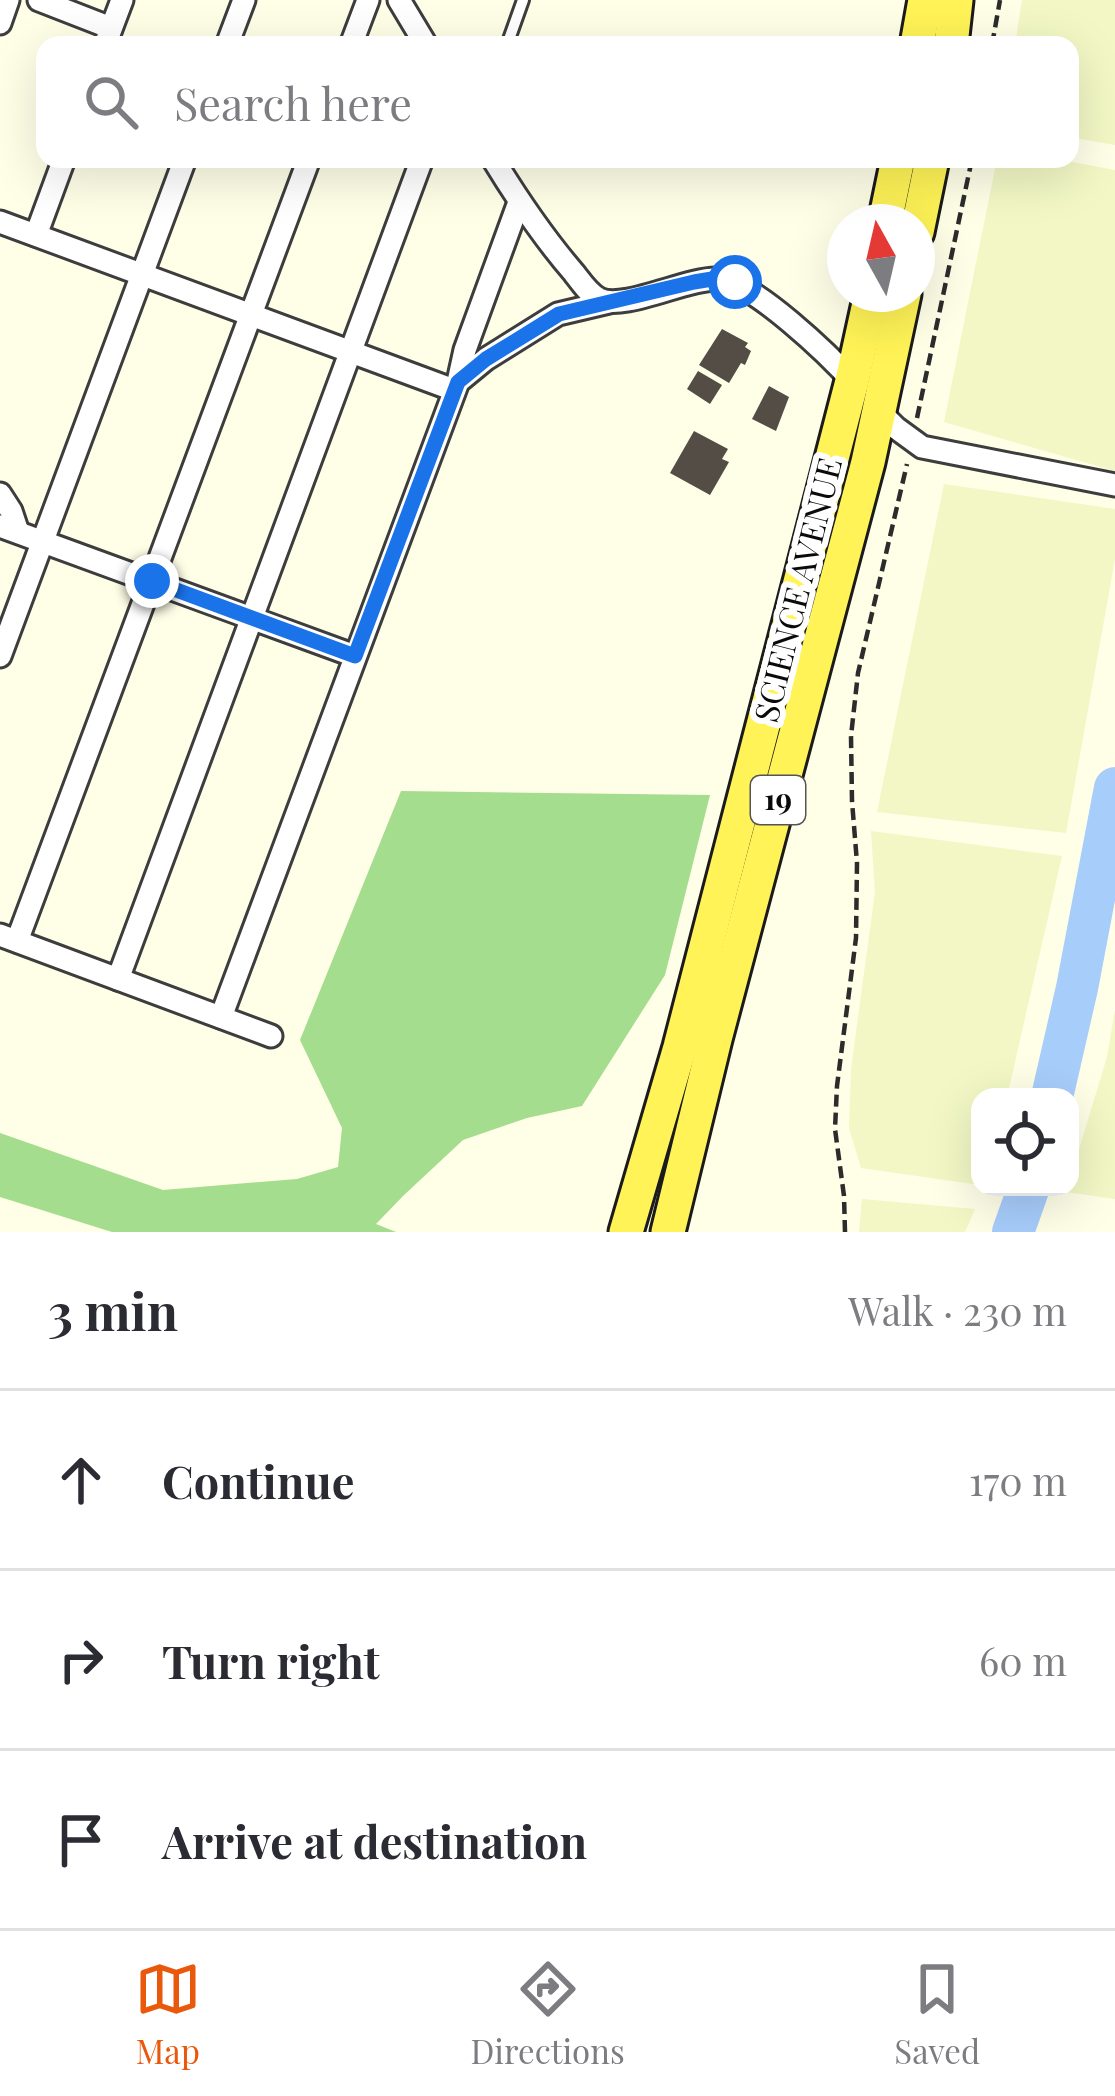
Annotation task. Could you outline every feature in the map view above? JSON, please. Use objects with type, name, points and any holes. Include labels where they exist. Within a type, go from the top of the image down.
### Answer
[{"type":"main road","points":[[919,36],[925,0]]},
{"type":"main road","points":[[952,36],[956,0]]},
{"type":"main road","points":[[889,204],[896,168]]},
{"type":"main road","points":[[923,204],[930,168]]},
{"type":"main road","name":"SCIENCE AVENUE","points":[[626,1232],[680,1047],[867,312]]},
{"type":"main road","name":"SCIENCE AVENUE","points":[[668,1232],[880,411],[900,312]]},
{"type":"street","points":[[0,23],[8,0]]},
{"type":"street","points":[[39,0],[108,36],[122,0]]},
{"type":"street","points":[[230,36],[244,0]]},
{"type":"street","points":[[354,36],[368,0]]},
{"type":"street","points":[[399,0],[421,36]]},
{"type":"street","points":[[36,235],[61,168]]},
{"type":"street","points":[[0,656],[182,168]]},
{"type":"street","points":[[271,1036],[9,938],[152,581],[306,168]]},
{"type":"street","points":[[118,979],[419,168]]},
{"type":"street","points":[[499,168],[538,231],[595,298],[609,302]]},
{"type":"street","points":[[221,1017],[456,386],[464,350],[519,202]]},
{"type":"street","points":[[0,221],[456,386]]},
{"type":"street","points":[[456,386],[486,359],[559,314],[718,278],[735,282],[816,342],[880,411],[922,447],[1115,485]]},
{"type":"street","points":[[0,494],[11,511],[9,529],[355,656]]},
{"type":"lane","points":[[510,36],[523,0]]},
{"type":"path","points":[[994,36],[1000,0]]},
{"type":"path","points":[[845,1232],[835,1130],[856,938],[851,736],[858,673],[970,168]]},
{"type":"green space","points":[[1022,0],[1115,0],[1115,145],[1079,139],[1079,36],[1016,36]]},
{"type":"green space","points":[[1079,163],[1115,170],[1115,471],[944,422],[995,168],[1079,168]]},
{"type":"green space","points":[[944,484],[1115,509],[1115,559],[1066,833],[877,812]]},
{"type":"green space","points":[[401,791],[710,795],[665,975],[582,1106],[463,1140],[376,1224],[396,1232],[112,1232],[0,1197],[0,1133],[163,1190],[297,1179],[338,1167],[342,1128],[300,1040]]},
{"type":"green space","points":[[871,831],[1062,856],[1009,1088],[971,1088],[971,1184],[861,1168],[849,1128],[851,1069],[875,892]]},
{"type":"green space","points":[[1115,1010],[1115,1199],[1079,1194],[1079,1149],[1107,1057]]},
{"type":"green space","points":[[862,1199],[975,1209],[965,1232],[859,1232]]},
{"type":"building","points":[[722,329],[748,343],[745,347],[751,351],[729,383],[699,365]]},
{"type":"building","points":[[698,371],[722,385],[710,404],[687,389]]},
{"type":"building","points":[[769,386],[789,397],[776,431],[752,419]]},
{"type":"building","points":[[694,431],[728,449],[722,459],[729,462],[710,495],[670,473]]},
{"type":"waterway","points":[[1054,1088],[1115,788]]},
{"type":"waterway","points":[[1013,1232],[1026,1196]]},
{"type":"route","points":[[152,581],[355,656],[458,382],[559,314],[694,282],[718,278],[735,282]]}]
